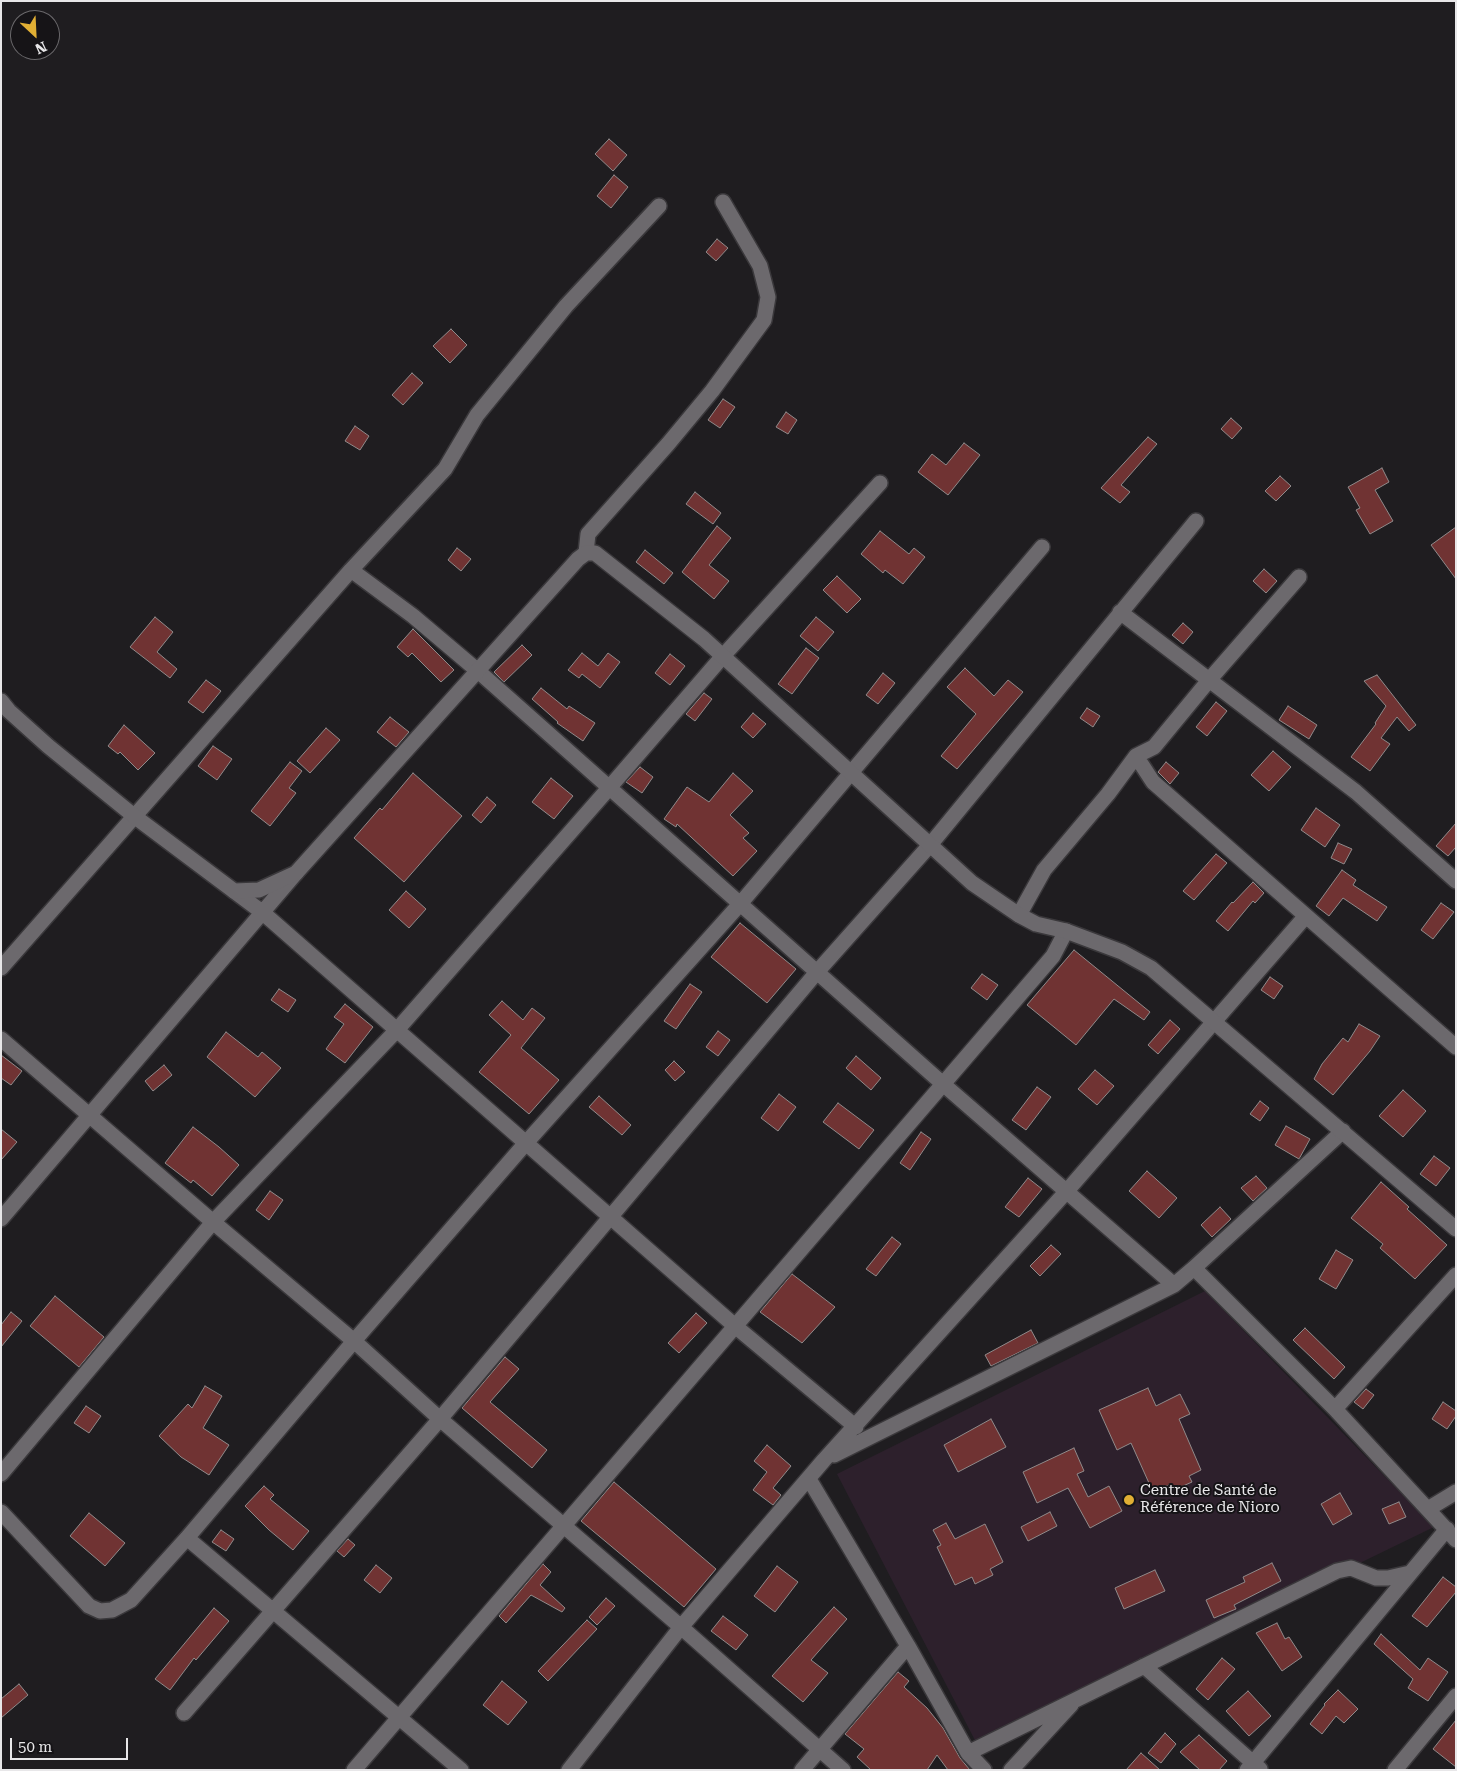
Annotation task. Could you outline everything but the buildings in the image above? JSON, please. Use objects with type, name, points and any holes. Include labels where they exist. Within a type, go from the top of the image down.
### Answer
[{"type":"street","points":[[586,553],[588,534],[668,444],[712,390],[764,320],[768,297],[760,266],[723,202]]},
{"type":"street","points":[[1,968],[351,570],[445,469],[477,415],[566,306],[658,206]]},
{"type":"street","points":[[1,1474],[213,1222],[396,1031],[723,656],[880,483]]},
{"type":"street","points":[[184,1713],[440,1420],[817,972],[930,845],[1196,520]]},
{"type":"street","points":[[1,1512],[89,1606],[100,1610],[112,1610],[131,1600],[187,1538],[354,1340],[525,1144],[740,904],[1042,547]]},
{"type":"street","points":[[1,1220],[296,873],[578,559],[586,553],[595,553],[704,639],[972,883],[1019,915],[1036,924],[1066,931],[1122,952],[1151,968],[1456,1229]]},
{"type":"street","points":[[351,570],[413,616],[478,671],[943,1084],[1174,1285]]},
{"type":"street","points":[[1019,915],[1044,870],[1108,794],[1136,756],[1154,747],[1210,679],[1299,577]]},
{"type":"street","points":[[1120,612],[1356,792],[1456,881]]},
{"type":"street","points":[[4,711],[134,816],[262,912],[610,1218],[856,1427]]},
{"type":"street","points":[[1136,756],[1153,782],[1305,917],[1456,1047]]},
{"type":"street","points":[[234,891],[259,890],[296,873]]},
{"type":"street","points":[[569,1770],[681,1627],[824,1460],[856,1427],[1066,1192],[1305,917]]},
{"type":"street","points":[[354,1770],[1053,956],[1066,931]]},
{"type":"street","points":[[1,1039],[213,1222],[354,1340],[440,1420],[681,1627],[843,1770]]},
{"type":"street","points":[[824,1460],[1174,1285],[1343,1131]]},
{"type":"street","points":[[1144,1666],[1254,1767],[1410,1573],[1451,1535],[1335,1409],[1194,1268]]},
{"type":"street","points":[[1335,1409],[1456,1275]]},
{"type":"street","points":[[809,1479],[908,1646],[968,1752],[984,1770]]},
{"type":"street","points":[[1428,1509],[1456,1492]]},
{"type":"street","points":[[187,1538],[460,1770]]},
{"type":"street","points":[[968,1752],[1337,1571],[1351,1568],[1376,1578],[1388,1578],[1410,1573]]},
{"type":"street","points":[[802,1770],[908,1646]]},
{"type":"street","points":[[1394,1770],[1456,1696]]},
{"type":"street","points":[[1011,1770],[1078,1698]]},
{"type":"shaded area","name":"Centre de Santé de Référence de Nioro","points":[[1205,1291],[1434,1527],[979,1748],[837,1474]]},
{"type":"place","name":"Centre de Santé de Référence de Nioro","points":[[1129,1500]]}]
